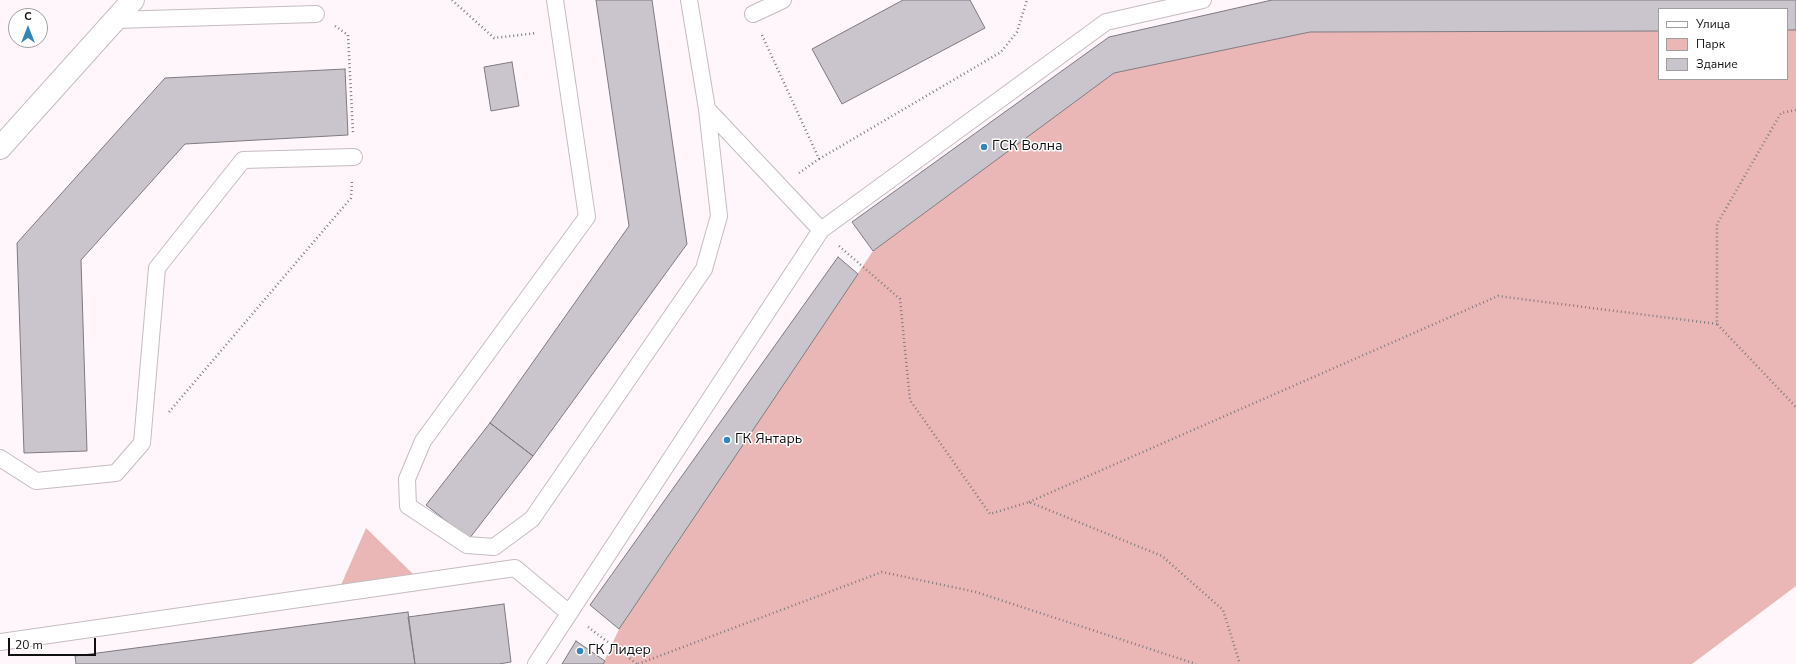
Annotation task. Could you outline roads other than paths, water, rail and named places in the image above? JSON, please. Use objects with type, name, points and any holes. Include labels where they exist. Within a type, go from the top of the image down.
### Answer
[{"type":"street","points":[[0,148],[133,0]]},
{"type":"lane","points":[[555,0],[587,217],[423,441],[407,479],[408,506],[467,544],[494,547],[532,519],[704,269],[719,216],[707,109],[689,0]]},
{"type":"lane","points":[[753,14],[783,0]]},
{"type":"lane","points":[[536,664],[821,230],[1106,22],[1203,0]]},
{"type":"lane","points":[[115,20],[316,14]]},
{"type":"lane","points":[[707,109],[821,230]]},
{"type":"lane","points":[[0,458],[36,481],[116,473],[142,443],[156,268],[243,160],[354,157]]},
{"type":"lane","points":[[0,642],[515,568],[569,613]]},
{"type":"place","name":"ГСК Волна","points":[[984,147]]},
{"type":"place","name":"ГК Янтарь","points":[[727,440]]},
{"type":"place","name":"ГК Лидер","points":[[580,651]]}]
